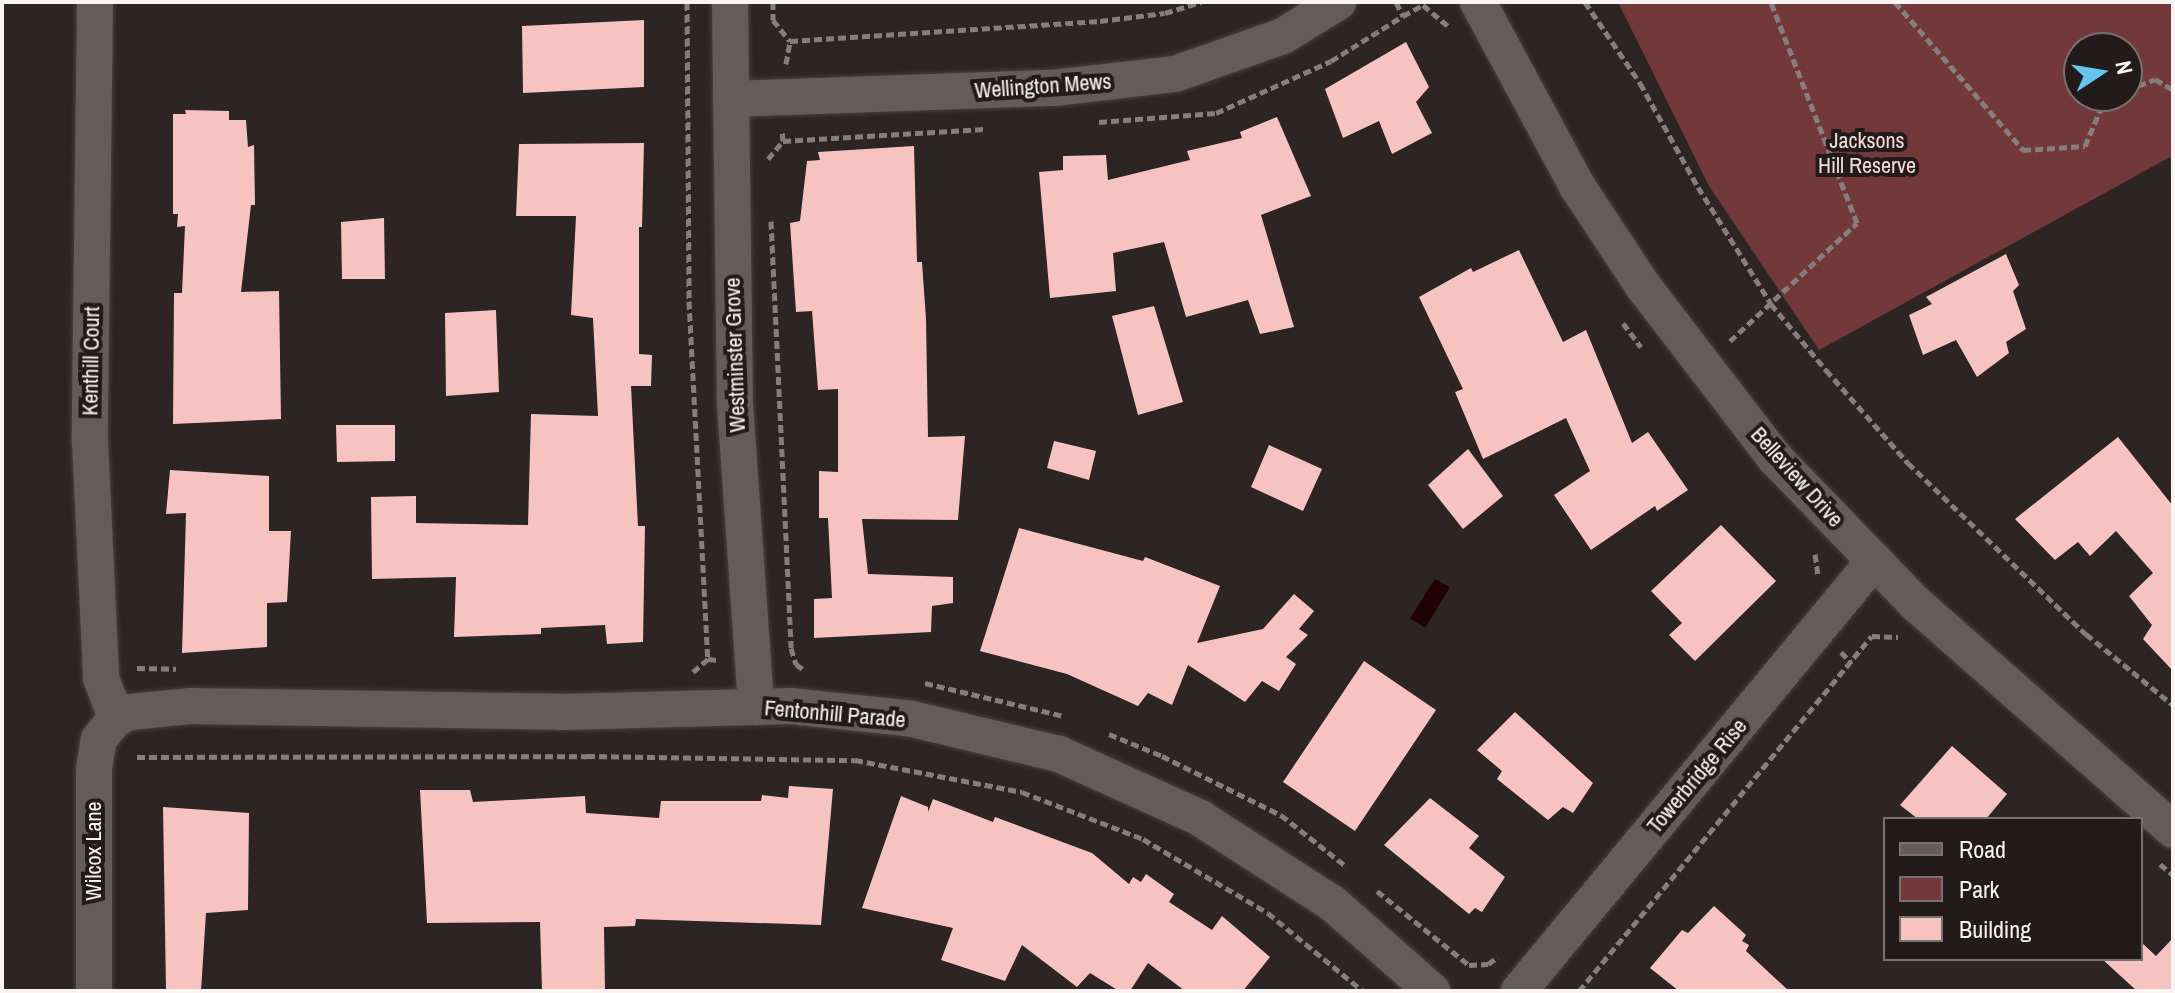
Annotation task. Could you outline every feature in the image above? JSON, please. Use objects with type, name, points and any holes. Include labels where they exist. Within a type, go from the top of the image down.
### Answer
[{"type":"street","name":"Kenthill Court","points":[[95,2],[90,441],[101,678],[116,718]]},
{"type":"street","name":"Westminster Grove","points":[[730,2],[735,404],[756,707]]},
{"type":"street","name":"Wellington Mews","points":[[731,99],[1054,88],[1175,74],[1283,36],[1338,2]]},
{"type":"street","name":"Belleview Drive","points":[[1462,2],[1506,54]]},
{"type":"street","name":"Belleview Drive","points":[[1478,2],[1577,186],[1643,286],[1775,458],[1958,643],[2173,830]]},
{"type":"street","name":"Towerbridge Rise","points":[[1519,991],[1874,561]]},
{"type":"street","name":"Fentonhill Parade","points":[[116,718],[130,712],[190,706],[561,712],[791,706],[912,719],[1059,754],[1200,818],[1332,903],[1432,991]]},
{"type":"street","name":"Wilcox Lane","points":[[94,991],[94,769],[99,739],[116,718]]},
{"type":"path","points":[[687,2],[689,301],[708,659]]},
{"type":"path","points":[[769,174],[768,159],[783,141],[782,97],[790,41],[773,20],[773,2]]},
{"type":"path","points":[[790,41],[1100,21],[1165,13],[1201,2]]},
{"type":"path","points":[[1585,2],[1640,83],[1698,187],[1771,304],[1908,463],[2086,634],[2173,705]]},
{"type":"path","points":[[1704,365],[1857,223],[1771,2]]},
{"type":"path","points":[[1895,2],[2023,150],[2085,146],[2099,112]]},
{"type":"path","points":[[2143,84],[2155,79],[2173,90]]},
{"type":"path","points":[[771,217],[791,648],[796,664]]},
{"type":"path","points":[[1579,991],[1872,636],[1897,636],[1909,646]]},
{"type":"path","points":[[691,674],[708,659],[796,664],[807,672]]},
{"type":"path","points":[[137,668],[184,669]]},
{"type":"path","points":[[922,683],[1048,710],[1076,721]]},
{"type":"path","points":[[1105,733],[1162,756],[1281,815],[1349,868]]},
{"type":"path","points":[[137,757],[587,756],[855,760],[1022,792],[1143,839],[1268,913],[1363,991]]},
{"type":"path","points":[[1371,886],[1469,965],[1488,964],[1501,955]]},
{"type":"green space","name":"Jacksons Hill Reserve","points":[[1618,2],[2173,2],[2173,166],[2170,157],[1819,350],[1709,186]]},
{"type":"shaded area","points":[[1435,579],[1450,587],[1425,628],[1410,618]]},
{"type":"building","points":[[644,20],[644,87],[523,93],[522,26]]},
{"type":"building","points":[[1406,42],[1429,87],[1416,102],[1432,133],[1392,154],[1379,121],[1343,138],[1325,89]]},
{"type":"building","points":[[185,110],[229,111],[229,120],[246,120],[248,147],[254,145],[255,205],[251,205],[241,292],[279,291],[281,419],[173,424],[174,293],[182,293],[185,226],[177,227],[178,214],[173,214],[173,114],[186,114]]},
{"type":"building","points":[[1277,117],[1311,196],[1261,215],[1294,327],[1260,334],[1248,300],[1186,317],[1164,242],[1113,253],[1116,291],[1050,298],[1039,172],[1063,170],[1063,156],[1106,155],[1108,180],[1190,160],[1187,151],[1242,138],[1240,132]]},
{"type":"building","points":[[644,143],[642,227],[639,227],[639,354],[652,355],[651,386],[631,386],[638,526],[645,526],[643,642],[607,644],[605,625],[541,628],[541,634],[454,637],[456,577],[372,579],[371,497],[416,496],[416,523],[528,525],[531,414],[598,416],[593,318],[571,315],[576,216],[516,216],[519,144]]},
{"type":"building","points":[[914,146],[917,262],[922,262],[926,319],[928,437],[965,436],[958,520],[862,519],[868,574],[953,577],[953,603],[932,606],[931,632],[814,638],[814,599],[832,598],[828,518],[819,518],[819,471],[838,472],[838,389],[818,390],[812,311],[796,312],[790,223],[800,221],[807,161],[820,160],[818,152]]},
{"type":"building","points":[[384,218],[385,279],[342,279],[341,222]]},
{"type":"building","points":[[1519,250],[1563,342],[1586,330],[1632,443],[1648,432],[1688,490],[1657,511],[1655,506],[1591,550],[1554,495],[1590,471],[1566,418],[1483,459],[1455,392],[1463,389],[1419,297],[1471,268],[1473,272]]},
{"type":"building","points":[[2006,254],[2019,285],[2013,291],[2026,329],[2006,342],[2009,353],[1977,377],[1956,340],[1923,355],[1909,315],[1932,304],[1926,297]]},
{"type":"building","points":[[1154,306],[1183,402],[1138,415],[1112,316]]},
{"type":"building","points":[[496,310],[499,392],[446,396],[445,313]]},
{"type":"building","points":[[336,425],[395,425],[395,461],[337,462]]},
{"type":"building","points":[[2118,437],[2173,506],[2173,671],[2143,639],[2152,625],[2129,596],[2153,573],[2116,531],[2090,556],[2078,542],[2055,560],[2015,519]]},
{"type":"building","points":[[1054,441],[1096,451],[1089,480],[1047,468]]},
{"type":"building","points":[[1269,445],[1322,469],[1303,511],[1251,487]]},
{"type":"building","points":[[1468,449],[1503,496],[1463,529],[1428,485]]},
{"type":"building","points":[[170,470],[269,476],[269,531],[291,531],[287,602],[267,603],[267,647],[182,653],[186,513],[166,514]]},
{"type":"building","points":[[1721,525],[1776,581],[1695,661],[1669,635],[1682,623],[1651,591]]},
{"type":"building","points":[[1019,528],[1143,561],[1145,557],[1220,586],[1197,643],[1263,629],[1294,594],[1314,611],[1299,629],[1308,635],[1286,657],[1296,664],[1279,691],[1262,681],[1245,702],[1188,665],[1172,705],[1148,693],[1138,706],[1067,674],[980,651]]},
{"type":"building","points":[[1364,661],[1436,710],[1355,831],[1283,782]]},
{"type":"building","points":[[1515,712],[1593,783],[1573,813],[1563,807],[1548,820],[1497,779],[1502,771],[1477,750]]},
{"type":"building","points":[[1952,746],[2007,794],[1988,817],[1915,817],[1900,805]]},
{"type":"building","points":[[789,786],[833,789],[821,925],[636,919],[635,926],[604,927],[605,991],[542,991],[540,922],[427,923],[420,790],[470,790],[473,802],[585,796],[586,813],[659,818],[661,801],[761,801],[762,795],[788,798]]},
{"type":"building","points":[[901,796],[928,807],[928,812],[933,799],[993,822],[995,817],[1092,853],[1129,884],[1133,877],[1141,882],[1146,874],[1174,894],[1169,902],[1212,930],[1222,916],[1270,957],[1243,991],[1185,991],[1148,963],[1130,991],[1119,991],[1090,973],[1077,987],[1022,945],[1005,981],[941,960],[953,928],[862,908]]},
{"type":"building","points":[[1430,798],[1479,836],[1469,848],[1505,877],[1482,912],[1475,908],[1469,914],[1384,845]]},
{"type":"building","points":[[163,807],[249,813],[248,910],[206,913],[201,991],[166,991]]},
{"type":"building","points":[[1714,906],[1746,935],[1742,941],[1749,945],[1746,951],[1789,991],[1679,991],[1650,968],[1682,930],[1688,933]]},
{"type":"building","points":[[2173,938],[2173,991],[2137,991],[2104,961],[2143,961],[2143,944],[2156,956]]}]
